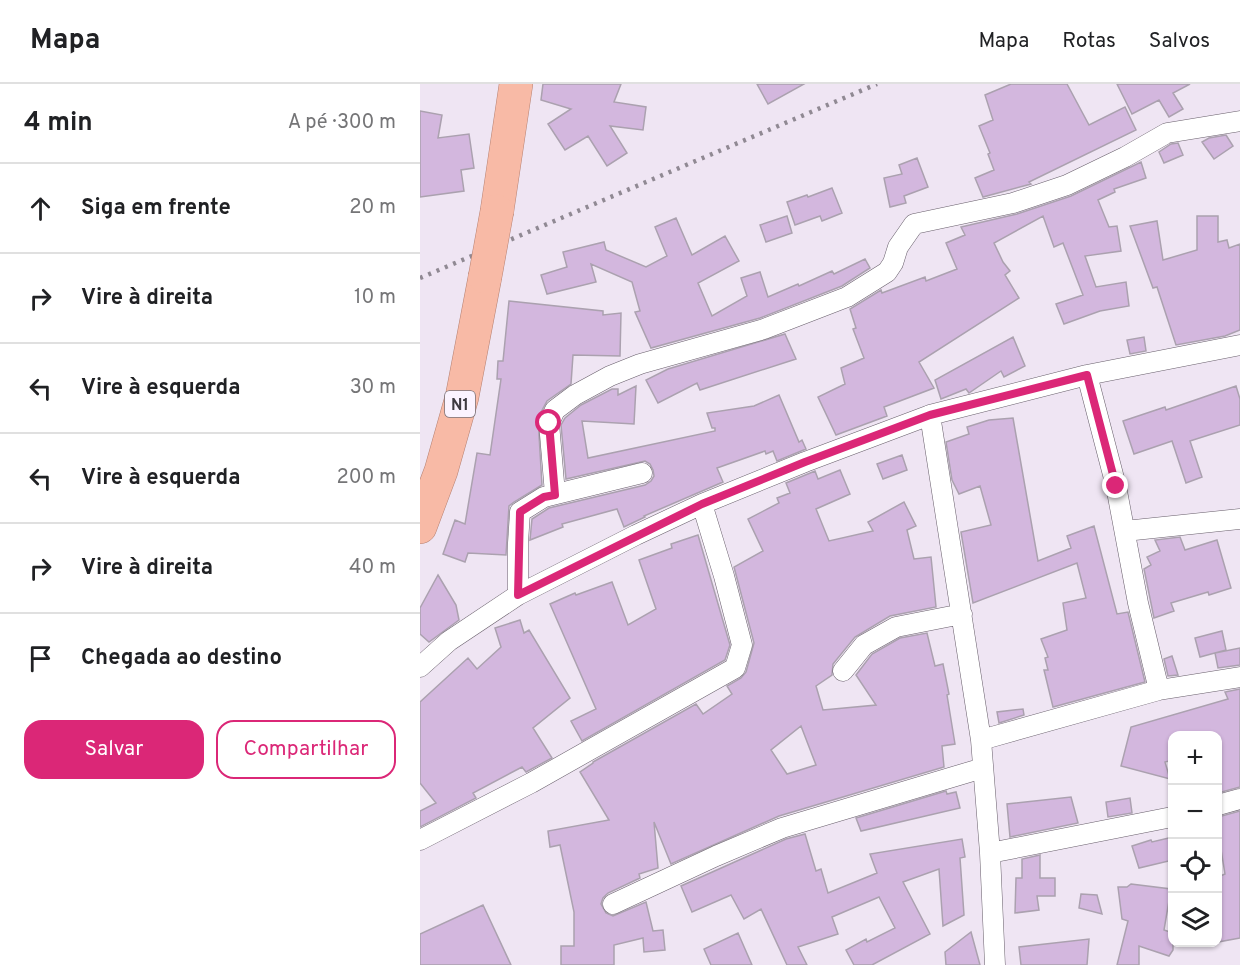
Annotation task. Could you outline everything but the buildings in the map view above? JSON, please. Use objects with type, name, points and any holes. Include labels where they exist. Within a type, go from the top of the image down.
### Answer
[{"type":"highway","name":"N1","points":[[423,510],[441,471],[462,397],[497,211],[516,84]]},
{"type":"street","points":[[555,495],[549,423],[555,410],[575,395],[610,375],[640,364],[764,329],[847,297],[887,272],[893,264],[898,247],[914,224],[1013,203],[1067,185],[1125,157],[1167,133],[1240,120]]},
{"type":"street","points":[[420,667],[449,641],[518,595],[702,504],[805,462],[930,415],[1087,375],[1240,345]]},
{"type":"street","points":[[1087,375],[1116,486],[1159,690]]},
{"type":"street","points":[[930,415],[981,740],[990,853],[995,965]]},
{"type":"street","points":[[518,595],[520,512],[544,497],[642,473]]},
{"type":"street","points":[[420,840],[541,777],[735,669],[742,645],[702,504]]},
{"type":"street","points":[[1125,531],[1240,519]]},
{"type":"street","points":[[843,671],[864,645],[896,627],[962,614]]},
{"type":"street","points":[[981,740],[1159,690],[1240,676]]},
{"type":"street","points":[[613,904],[782,828],[983,768]]},
{"type":"street","points":[[1222,804],[1240,800]]},
{"type":"street","points":[[990,853],[1168,818]]},
{"type":"railway","points":[[420,278],[877,84]]},
{"type":"route","points":[[549,423],[555,495],[544,497],[520,512],[518,595],[702,504],[805,462],[930,415],[1087,375],[1116,486]]}]
